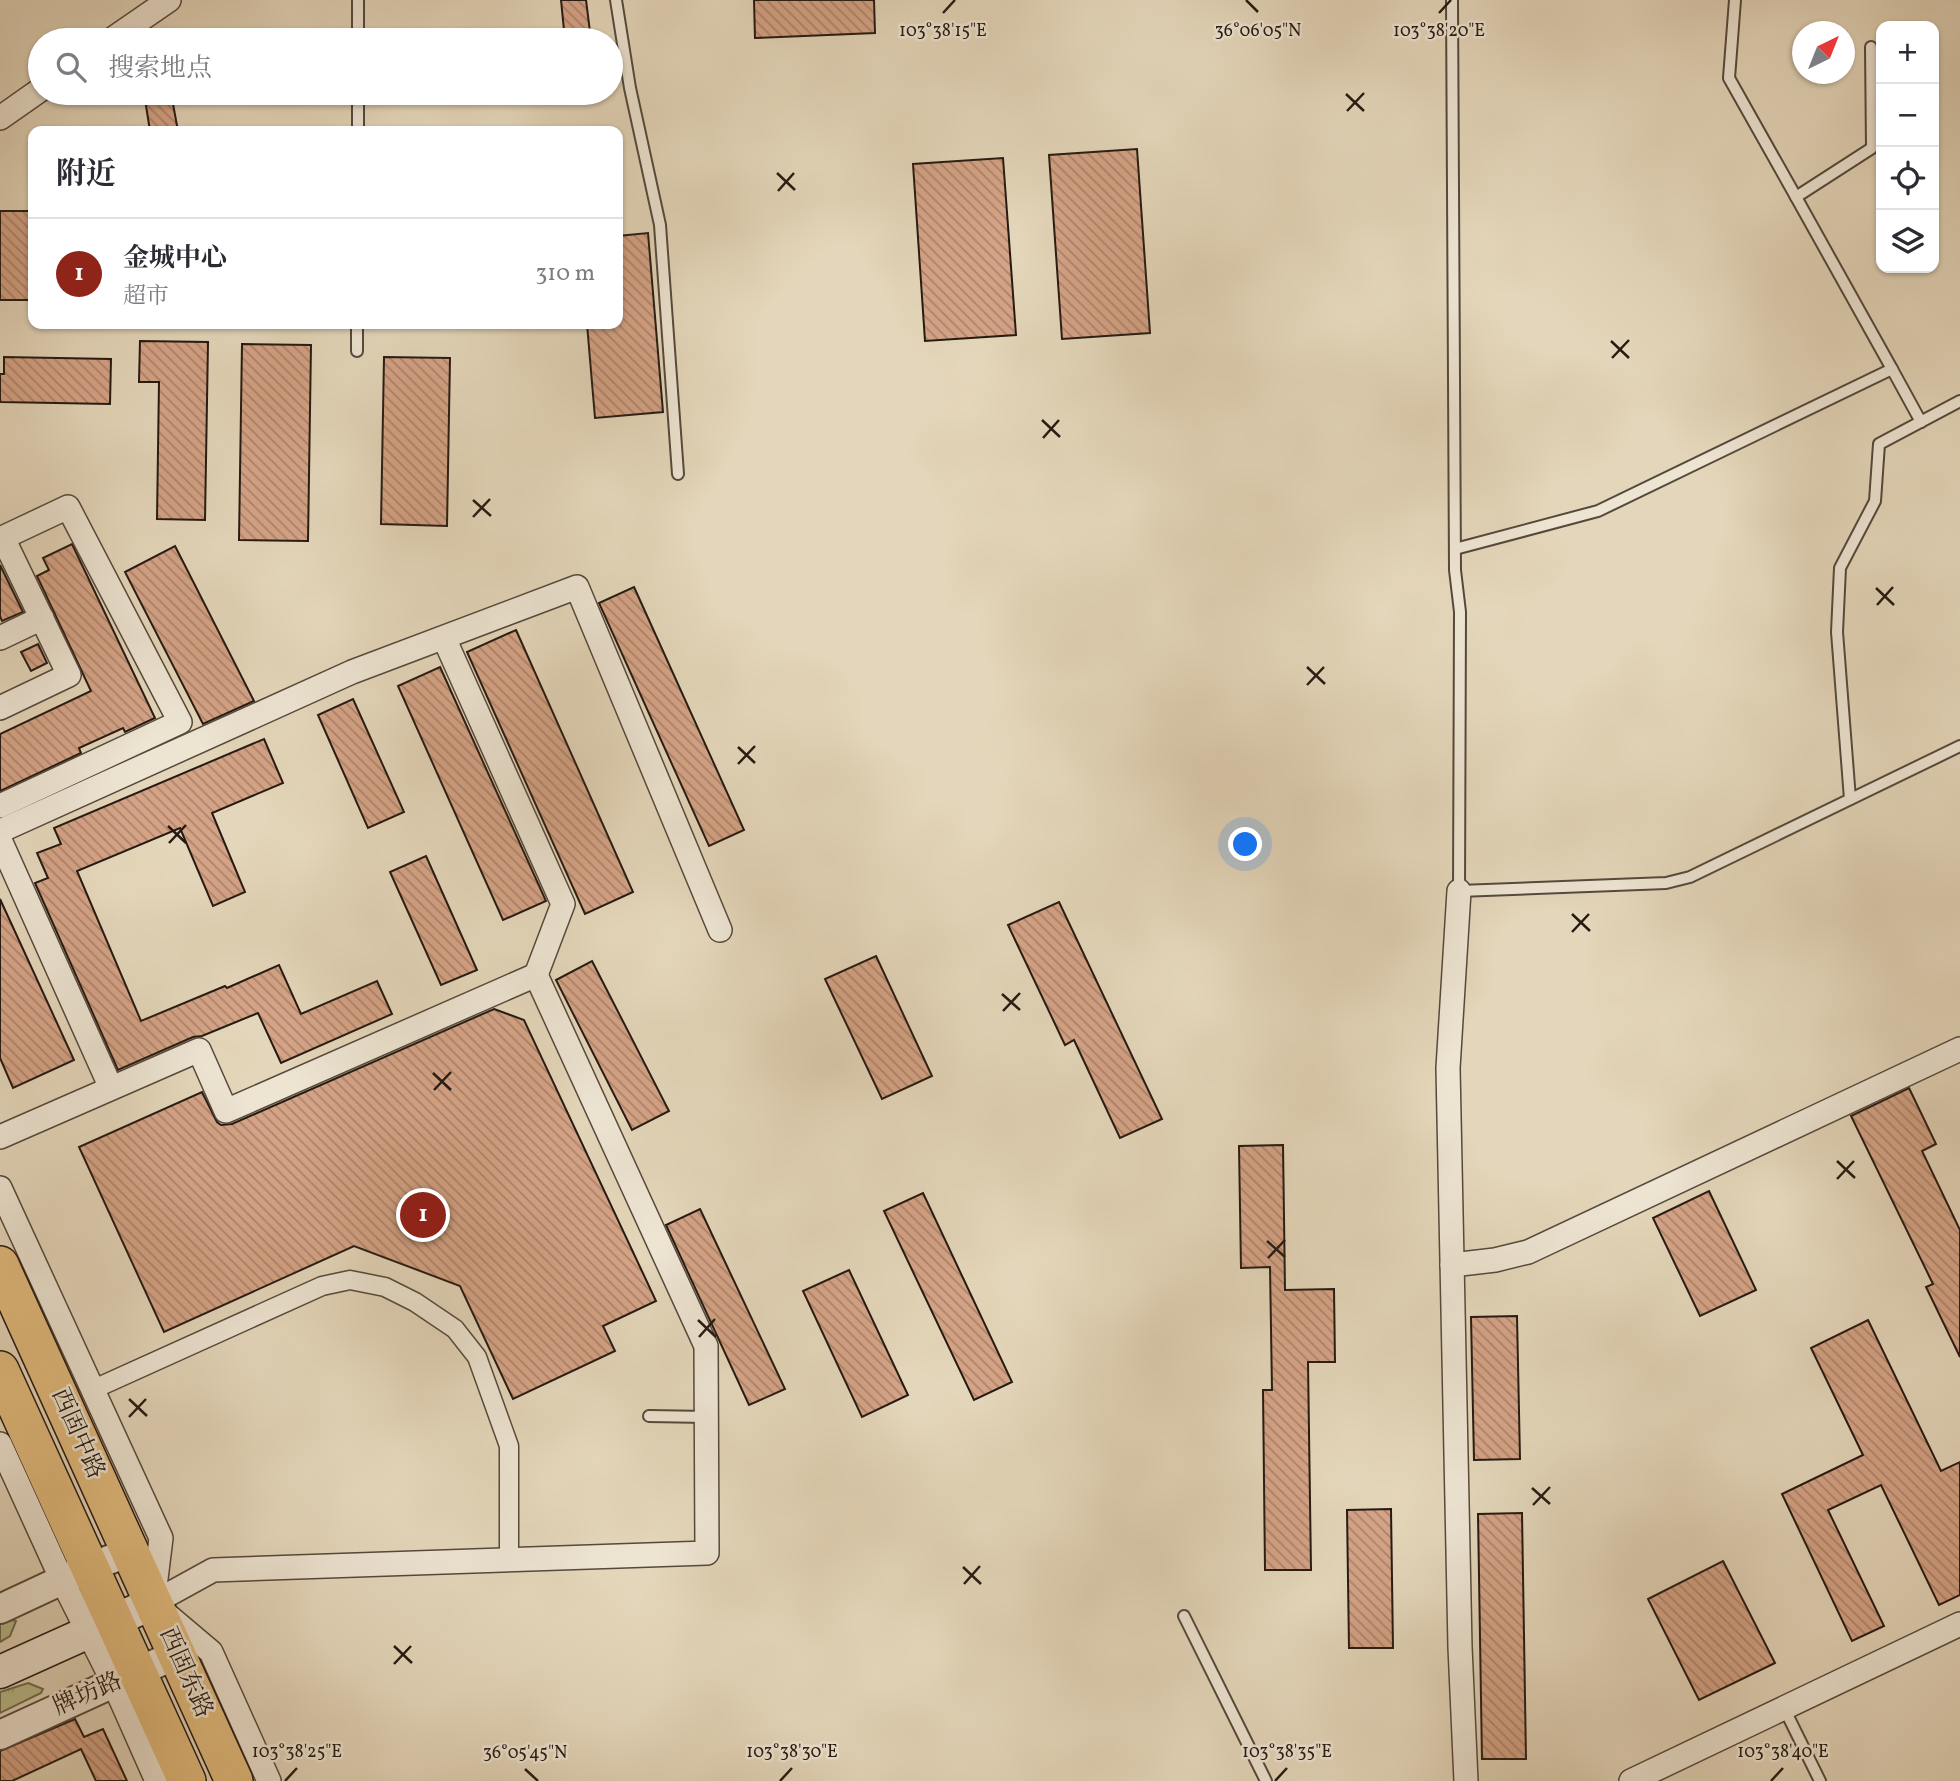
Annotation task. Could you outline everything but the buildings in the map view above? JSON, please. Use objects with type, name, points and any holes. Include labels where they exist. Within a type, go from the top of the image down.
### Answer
[{"type":"main road","name":"西固中路","points":[[0,1265],[153,1603]]},
{"type":"main road","name":"西固中路","points":[[0,1370],[76,1574],[100,1627]]},
{"type":"main road","points":[[0,1672],[153,1603]]},
{"type":"main road","name":"西固东路","points":[[153,1603],[234,1781]]},
{"type":"main road","name":"西固东路","points":[[100,1627],[126,1678],[187,1781]]},
{"type":"street","points":[[128,28],[169,0]]},
{"type":"street","points":[[0,118],[28,98]]},
{"type":"street","points":[[0,708],[69,675],[1,538],[68,507],[180,722],[0,806]]},
{"type":"street","points":[[0,831],[352,672],[578,587],[720,930]]},
{"type":"street","points":[[0,638],[42,618]]},
{"type":"street","points":[[153,1603],[213,1570],[708,1553],[706,1346],[536,975],[563,904],[444,638]]},
{"type":"street","points":[[0,840],[111,1088]]},
{"type":"street","points":[[1459,891],[1448,1068],[1460,1647],[1466,1781]]},
{"type":"street","points":[[0,1137],[199,1050],[226,1111],[536,975]]},
{"type":"street","points":[[1452,1265],[1495,1260],[1528,1252],[1960,1049]]},
{"type":"street","points":[[0,1188],[161,1538],[153,1603]]},
{"type":"street","points":[[94,1389],[322,1286],[350,1280],[385,1287],[415,1302],[455,1329],[477,1357],[509,1446],[509,1560]]},
{"type":"street","points":[[0,1444],[76,1574]]},
{"type":"street","points":[[0,1609],[130,1552]]},
{"type":"street","points":[[153,1603],[211,1652],[269,1781]]},
{"type":"street","points":[[1631,1781],[1960,1624]]},
{"type":"street","name":"牌坊路","points":[[0,1735],[177,1654]]},
{"type":"street","points":[[126,1678],[157,1781]]},
{"type":"lane","points":[[358,0],[358,28]]},
{"type":"lane","points":[[616,0],[620,28]]},
{"type":"lane","points":[[1452,0],[1455,549],[1460,612],[1459,891],[1665,883],[1690,877],[1960,746]]},
{"type":"lane","points":[[1735,0],[1729,78],[1921,422]]},
{"type":"lane","points":[[623,44],[660,225],[678,474]]},
{"type":"lane","points":[[1796,197],[1872,148],[1871,47]]},
{"type":"lane","points":[[358,105],[358,126]]},
{"type":"lane","points":[[357,329],[357,351]]},
{"type":"lane","points":[[1455,549],[1598,511],[1892,369]]},
{"type":"lane","points":[[1850,799],[1837,632],[1840,568],[1875,501],[1879,444],[1960,401]]},
{"type":"lane","points":[[649,1416],[707,1418]]},
{"type":"lane","points":[[1185,1616],[1266,1781]]},
{"type":"lane","points":[[1784,1708],[1820,1781]]},
{"type":"green space","points":[[11,1619],[16,1621],[10,1636],[0,1642],[0,1624]]},
{"type":"green space","points":[[28,1683],[43,1689],[41,1693],[0,1713],[0,1692]]},
{"type":"place","name":"金城中心","points":[[423,1215]]}]
